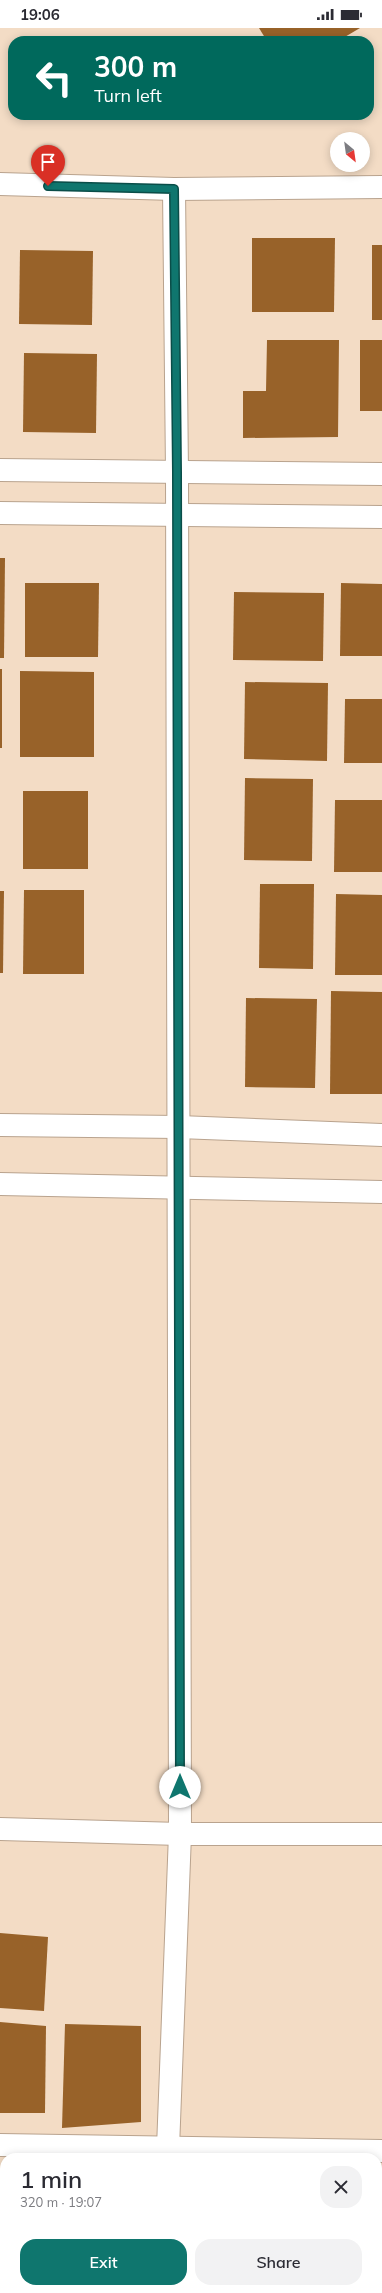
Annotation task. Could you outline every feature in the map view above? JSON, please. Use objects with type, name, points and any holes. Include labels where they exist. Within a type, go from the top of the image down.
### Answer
[{"type":"street","points":[[0,184],[174,189],[382,187]]},
{"type":"street","points":[[168,2148],[180,1834],[177,472],[174,189]]},
{"type":"street","points":[[0,470],[382,474]]},
{"type":"street","points":[[0,513],[382,517]]},
{"type":"street","points":[[0,1125],[179,1127],[382,1135]]},
{"type":"street","points":[[0,1184],[382,1192]]},
{"type":"street","points":[[0,1829],[180,1834],[382,1834]]},
{"type":"street","points":[[0,2145],[382,2151]]},
{"type":"building","points":[[259,28],[360,28],[346,36],[264,36]]},
{"type":"building","points":[[252,238],[335,238],[334,312],[252,312]]},
{"type":"building","points":[[372,245],[382,245],[382,320],[372,320]]},
{"type":"building","points":[[20,250],[93,251],[92,325],[19,324]]},
{"type":"building","points":[[267,340],[339,340],[338,437],[243,438],[243,391],[266,391]]},
{"type":"building","points":[[360,340],[382,340],[382,411],[360,411]]},
{"type":"building","points":[[24,353],[97,354],[96,433],[23,432]]},
{"type":"building","points":[[0,558],[5,558],[4,658],[0,658]]},
{"type":"building","points":[[25,583],[99,583],[98,657],[25,657]]},
{"type":"building","points":[[341,583],[382,584],[382,656],[340,656]]},
{"type":"building","points":[[234,592],[324,593],[323,661],[233,660]]},
{"type":"building","points":[[0,669],[2,669],[2,748],[0,748]]},
{"type":"building","points":[[20,671],[94,672],[94,757],[20,757]]},
{"type":"building","points":[[245,682],[328,683],[327,761],[244,759]]},
{"type":"building","points":[[345,699],[382,699],[382,763],[344,763]]},
{"type":"building","points":[[245,778],[313,779],[312,861],[244,860]]},
{"type":"building","points":[[23,791],[88,791],[88,869],[23,869]]},
{"type":"building","points":[[335,800],[382,800],[382,872],[334,872]]},
{"type":"building","points":[[260,884],[314,884],[313,969],[259,968]]},
{"type":"building","points":[[24,890],[84,890],[84,974],[23,974]]},
{"type":"building","points":[[0,891],[4,891],[3,973],[0,973]]},
{"type":"building","points":[[336,894],[382,895],[382,975],[335,975]]},
{"type":"building","points":[[331,991],[382,992],[382,1094],[330,1094]]},
{"type":"building","points":[[246,998],[317,999],[315,1088],[245,1087]]},
{"type":"building","points":[[0,1933],[48,1937],[44,2011],[0,2008]]},
{"type":"building","points":[[0,2022],[46,2026],[45,2113],[0,2113]]},
{"type":"building","points":[[65,2024],[141,2026],[141,2122],[62,2128]]},
{"type":"route","points":[[48,186],[174,189],[177,472],[180,1787]]}]
